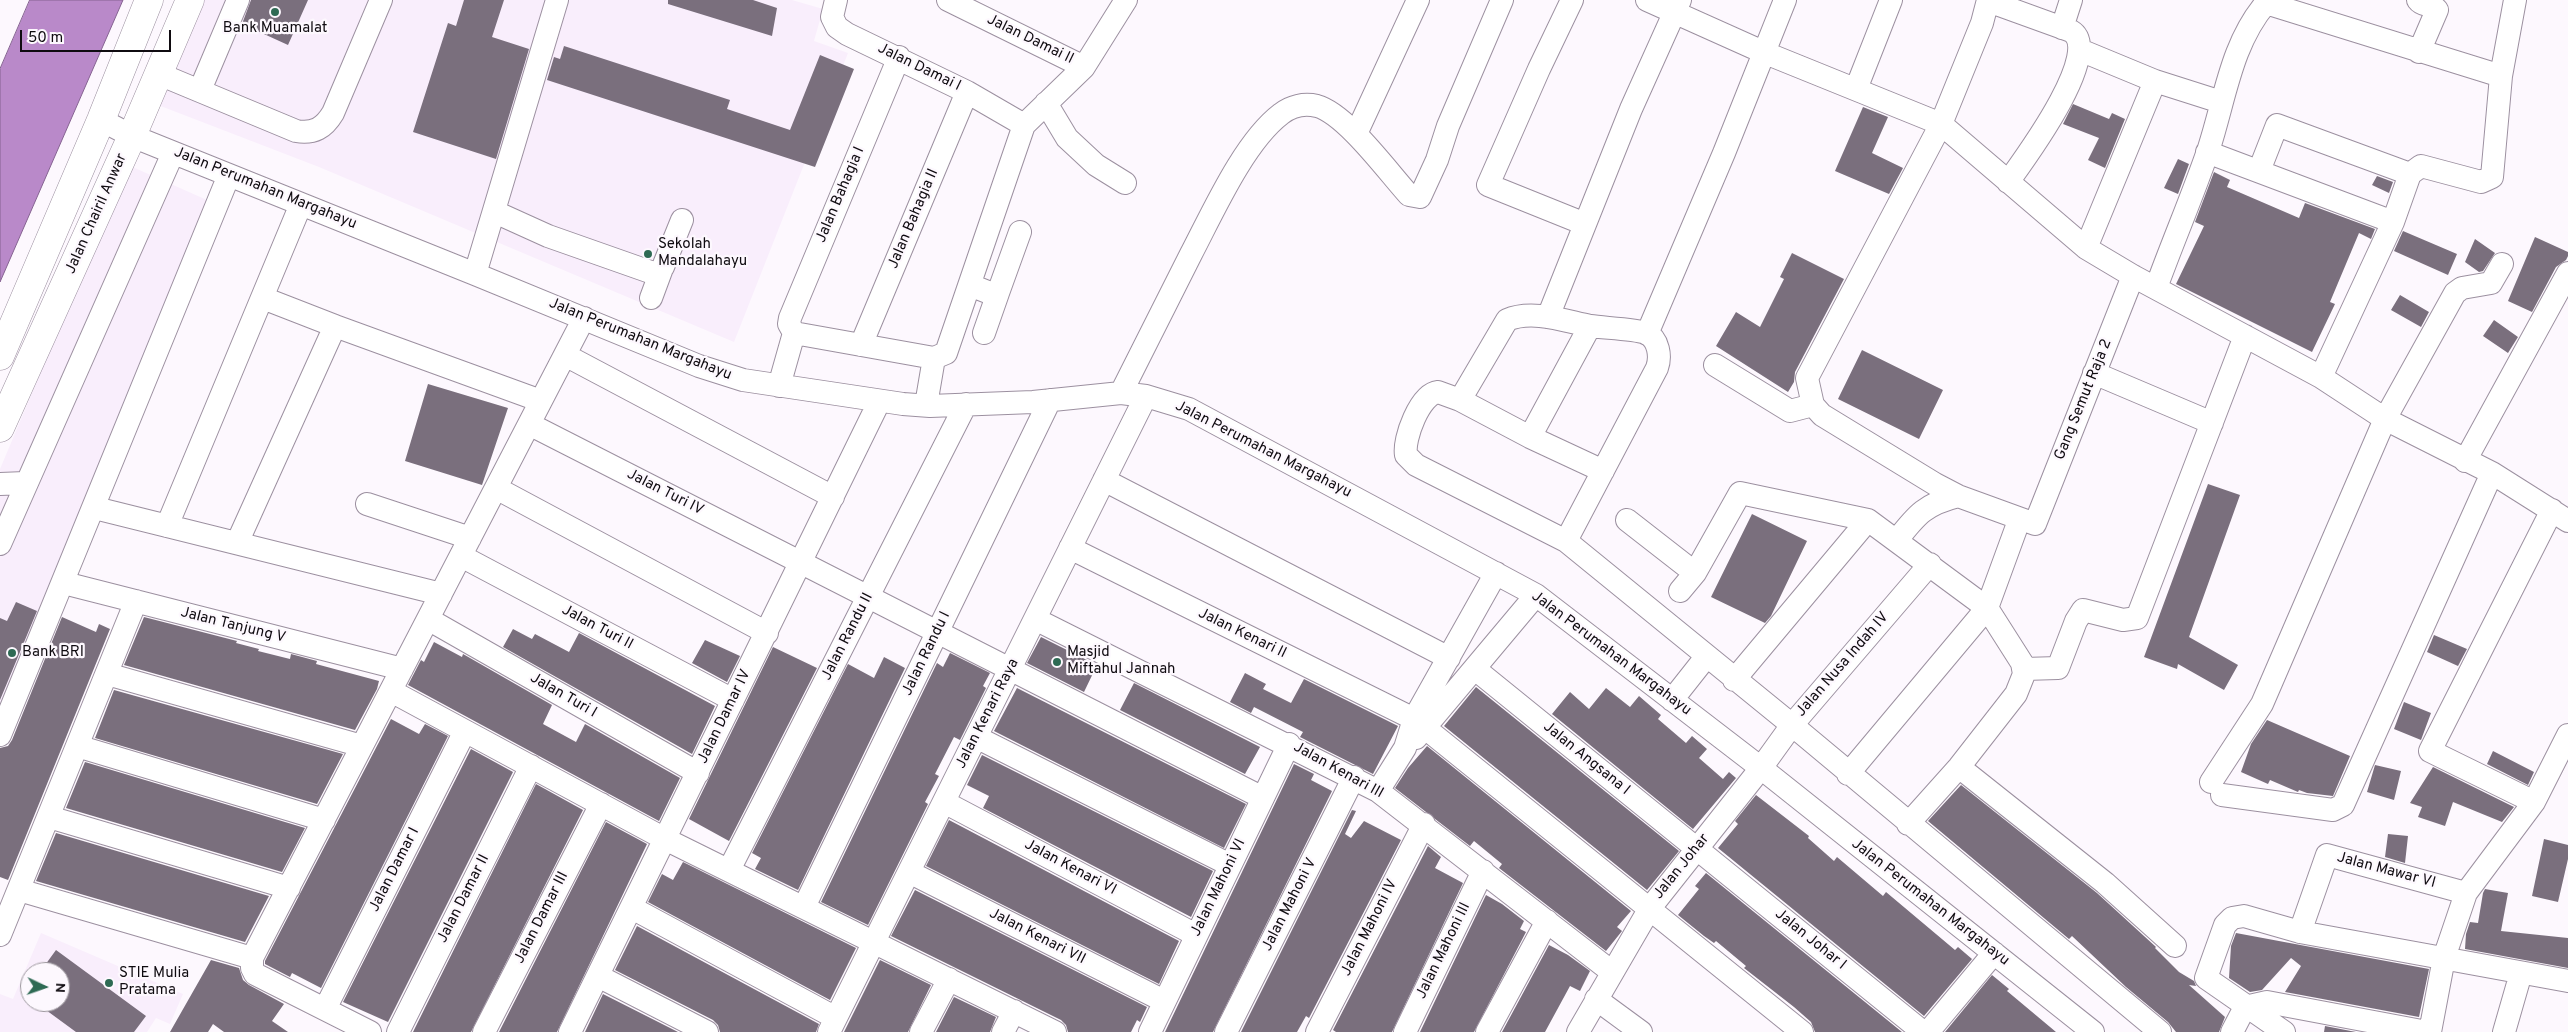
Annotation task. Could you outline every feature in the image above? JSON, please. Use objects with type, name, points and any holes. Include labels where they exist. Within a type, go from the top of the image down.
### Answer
[{"type":"main road","points":[[0,356],[101,120],[149,0]]},
{"type":"main road","name":"Jalan Chairil Anwar","points":[[0,428],[160,74],[190,0]]},
{"type":"street","points":[[200,90],[238,0]]},
{"type":"street","points":[[160,74],[296,131],[307,133],[318,130],[326,124],[333,113],[381,0]]},
{"type":"street","points":[[475,274],[557,0]]},
{"type":"street","name":"Jalan Damai I","points":[[836,0],[832,17],[837,27],[967,92],[1024,126]]},
{"type":"street","name":"Jalan Damai II","points":[[948,0],[1084,67]]},
{"type":"street","points":[[1356,134],[1418,0]]},
{"type":"street","points":[[1121,393],[1239,164],[1256,141],[1280,115],[1297,106],[1316,106],[1332,114],[1356,134],[1409,195],[1420,197],[1502,0]]},
{"type":"street","points":[[1572,0],[1488,185],[1585,224]]},
{"type":"street","points":[[1646,0],[1677,6],[1763,52],[1941,124],[2086,248],[2133,276],[2320,377],[2385,419],[2492,473],[2563,515],[2430,752],[2534,802]]},
{"type":"street","points":[[1647,334],[1724,153],[1785,0]]},
{"type":"street","points":[[1856,89],[1890,0]]},
{"type":"street","points":[[2062,28],[2071,0]]},
{"type":"street","points":[[2418,0],[2422,4],[2434,6],[2436,10],[2419,52]]},
{"type":"street","points":[[2320,377],[2393,222],[2410,174],[2416,168],[2426,167],[2481,182],[2489,180],[2493,171],[2501,76],[2515,0]]},
{"type":"street","points":[[2008,182],[2052,118],[2066,90],[2080,50],[2077,36],[2062,28],[1988,1],[1966,65],[1941,124],[1807,378],[1813,405],[1822,416],[1958,496],[2026,525]]},
{"type":"street","points":[[794,334],[934,358],[942,356],[948,350],[1024,126],[1084,67],[1120,2]]},
{"type":"street","points":[[2156,288],[2208,152],[2227,80],[2240,48],[2264,2],[2419,52],[2501,76]]},
{"type":"street","points":[[1548,317],[1631,109],[1677,6]]},
{"type":"street","points":[[2080,50],[2155,80],[2222,102]]},
{"type":"street","name":"Jalan Bahagia I","points":[[780,386],[794,334],[790,318],[899,57]]},
{"type":"street","points":[[2086,248],[2155,80]]},
{"type":"street","name":"Jalan Bahagia II","points":[[861,345],[967,92]]},
{"type":"street","points":[[1046,103],[1067,138],[1096,165],[1125,183]]},
{"type":"street","name":"Jalan Perumahan Margahayu","points":[[101,120],[132,136],[584,318],[698,366],[743,380],[879,402],[926,405],[966,404],[1050,400],[1121,393],[1146,396],[1189,409],[1536,595],[1672,700],[1764,763],[1994,953],[2093,1032]]},
{"type":"street","points":[[2259,171],[2278,125],[2410,174]]},
{"type":"street","points":[[0,544],[25,483],[173,152]]},
{"type":"street","points":[[2208,152],[2393,222]]},
{"type":"street","points":[[0,735],[64,583],[229,175]]},
{"type":"street","points":[[167,526],[301,204]]},
{"type":"street","points":[[495,212],[548,236],[651,273],[661,271]]},
{"type":"street","points":[[651,298],[682,220]]},
{"type":"street","points":[[984,333],[1020,232]]},
{"type":"street","points":[[2492,473],[2343,805],[2333,810],[2216,788],[2228,756],[2262,704],[2385,419],[2455,293],[2462,288],[2491,283],[2502,264]]},
{"type":"street","points":[[2465,461],[2568,273]]},
{"type":"street","name":"Gang Semut Raja 2","points":[[1848,774],[1987,608],[2094,373],[2133,276]]},
{"type":"street","points":[[970,285],[990,294],[998,292]]},
{"type":"street","points":[[263,298],[541,401]]},
{"type":"street","points":[[1460,400],[1507,320],[1519,316],[1548,317],[1590,326],[1647,334],[1658,348],[1660,362],[1566,541]]},
{"type":"street","points":[[370,1032],[331,1019],[255,974],[252,968],[252,958],[584,318]]},
{"type":"street","points":[[237,543],[335,326]]},
{"type":"street","points":[[1530,437],[1590,326]]},
{"type":"street","points":[[2024,669],[2058,668],[2076,621],[2083,610],[2123,620],[2137,618],[2245,336]]},
{"type":"street","points":[[564,355],[833,497]]},
{"type":"street","points":[[926,405],[934,358]]},
{"type":"street","points":[[1715,365],[1790,411],[1813,405]]},
{"type":"street","points":[[2094,373],[2212,424]]},
{"type":"street","points":[[1603,471],[1530,437],[1460,400],[1438,392],[1424,399],[1406,436],[1405,450],[1409,460],[1566,541],[1698,668],[1734,680],[1787,731],[1848,774],[2160,1032]]},
{"type":"street","name":"Jalan Kenari Raya","points":[[833,1025],[1146,396]]},
{"type":"street","name":"Jalan Randu I","points":[[804,908],[1050,400]]},
{"type":"street","name":"Jalan Damar IV","points":[[570,1032],[879,402]]},
{"type":"street","name":"Jalan Randu II","points":[[729,870],[966,404]]},
{"type":"street","name":"Jalan Turi IV","points":[[529,424],[1263,798]]},
{"type":"street","points":[[1104,480],[1449,658]]},
{"type":"street","points":[[0,484],[25,483]]},
{"type":"street","points":[[496,488],[766,633]]},
{"type":"street","points":[[1680,591],[1695,573],[1740,493],[1868,520],[1987,608],[2024,669],[2023,681],[2016,694],[1959,767],[1908,824]]},
{"type":"street","points":[[1896,540],[1924,509],[1938,501],[1958,496]]},
{"type":"street","name":"Jalan Turi II","points":[[367,504],[465,547],[733,700]]},
{"type":"street","points":[[94,508],[441,594]]},
{"type":"street","points":[[1627,520],[1695,573]]},
{"type":"street","points":[[1734,680],[1868,520]]},
{"type":"street","name":"Jalan Kenari II","points":[[1070,548],[1421,723],[1802,1032]]},
{"type":"street","name":"Jalan Nusa Indah IV","points":[[1764,763],[1787,731],[1930,564]]},
{"type":"street","points":[[1378,791],[1421,723],[1449,658],[1496,573]]},
{"type":"street","name":"Jalan Tanjung V","points":[[64,583],[402,669]]},
{"type":"street","points":[[1421,723],[1475,669],[1536,595]]},
{"type":"street","points":[[0,935],[136,602]]},
{"type":"street","name":"Jalan Turi I","points":[[428,619],[698,773]]},
{"type":"street","name":"Jalan Kenari III","points":[[1035,619],[1289,744],[1378,791],[1424,824],[1612,972]]},
{"type":"street","points":[[1672,700],[1698,668]]},
{"type":"street","name":"Jalan Angsana I","points":[[1475,669],[1698,848]]},
{"type":"street","points":[[107,674],[362,746]]},
{"type":"street","points":[[391,691],[665,838],[1056,1032]]},
{"type":"street","name":"Jalan Damar I","points":[[331,1019],[465,731]]},
{"type":"street","points":[[2232,1032],[2245,1007],[2267,1002],[2428,1032],[2444,958],[2466,893],[2534,802],[2568,735]]},
{"type":"street","points":[[976,737],[1230,865]]},
{"type":"street","name":"Jalan Mahoni VI","points":[[1150,1032],[1289,744]]},
{"type":"street","points":[[77,746],[324,820]]},
{"type":"street","name":"Jalan Johar","points":[[1578,1032],[1596,998],[1650,908],[1764,763]]},
{"type":"street","name":"Jalan Damar II","points":[[398,1032],[531,766]]},
{"type":"street","points":[[1959,767],[2105,882],[2174,946]]},
{"type":"street","name":"Jalan Mahoni V","points":[[1226,1032],[1354,778]]},
{"type":"street","name":"Jalan Kenari VI","points":[[944,802],[1196,935]]},
{"type":"street","name":"Jalan Damar III","points":[[484,1032],[601,804]]},
{"type":"street","points":[[49,817],[289,888]]},
{"type":"street","name":"Jalan Mahoni IV","points":[[1317,1032],[1424,824]]},
{"type":"street","name":"Jalan Johar I","points":[[1698,848],[1923,1032]]},
{"type":"street","name":"Jalan Mawar VI","points":[[2300,932],[2327,855],[2466,893]]},
{"type":"street","name":"Jalan Mahoni III","points":[[1405,1032],[1483,871]]},
{"type":"street","name":"Jalan Kenari VII","points":[[909,872],[1164,1001]]},
{"type":"street","points":[[19,890],[252,958]]},
{"type":"street","points":[[632,908],[833,1025]]},
{"type":"street","points":[[2284,1032],[2245,1007],[2206,978],[2225,925],[2232,918],[2244,916],[2300,932],[2568,981]]},
{"type":"street","points":[[1487,1032],[1546,921]]},
{"type":"street","points":[[1928,1032],[1994,953]]},
{"type":"street","points":[[2504,1032],[2521,973]]},
{"type":"street","points":[[598,976],[707,1032]]},
{"type":"street","points":[[921,1032],[949,979]]},
{"type":"street","points":[[1596,998],[1641,1032]]},
{"type":"street","points":[[1003,1032],[1014,1011]]},
{"type":"shaded area","points":[[30,0],[123,0],[0,282],[0,69]]},
{"type":"shaded area","name":"Sekolah Mandalahayu","points":[[203,0],[792,0],[823,9],[814,41],[848,53],[734,342],[319,167],[158,105]]},
{"type":"shaded area","points":[[128,165],[207,200],[0,710],[0,469]]},
{"type":"shaded area","name":"STIE Mulia Pratama","points":[[41,933],[183,994],[170,1024],[156,1018],[147,1032],[0,1032],[0,994],[13,999],[20,982],[20,1012],[70,1012],[70,962],[29,962]]},
{"type":"building","name":"Bank Muamalat","points":[[251,0],[308,0],[288,45],[242,24]]},
{"type":"building","points":[[464,0],[504,0],[492,37],[529,49],[496,159],[413,132],[448,23],[456,26]]},
{"type":"building","points":[[668,0],[753,0],[777,8],[772,36],[668,4]]},
{"type":"building","points":[[564,46],[730,100],[727,109],[790,130],[820,55],[854,69],[815,167],[547,80],[554,57],[560,59]]},
{"type":"building","points":[[2073,104],[2109,119],[2112,113],[2125,119],[2105,168],[2088,160],[2099,138],[2063,124]]},
{"type":"building","points":[[1863,107],[1888,117],[1872,153],[1903,168],[1889,194],[1835,171]]},
{"type":"building","points":[[2178,159],[2189,164],[2178,194],[2164,188]]},
{"type":"building","points":[[2214,172],[2230,180],[2227,187],[2299,218],[2305,203],[2375,229],[2371,239],[2359,233],[2330,302],[2335,304],[2312,352],[2176,284],[2204,226],[2195,222]]},
{"type":"building","points":[[2377,176],[2393,182],[2389,193],[2372,185]]},
{"type":"building","points":[[2403,231],[2457,254],[2448,275],[2394,251]]},
{"type":"building","points":[[2535,237],[2568,252],[2568,256],[2566,260],[2556,267],[2532,312],[2508,301]]},
{"type":"building","points":[[2475,239],[2495,253],[2483,271],[2479,272],[2465,262]]},
{"type":"building","points":[[1792,253],[1844,279],[1795,372],[1794,382],[1788,392],[1716,346],[1736,312],[1760,327],[1784,279],[1780,277]]},
{"type":"building","points":[[2400,295],[2429,312],[2421,327],[2391,310]]},
{"type":"building","points":[[2494,320],[2518,337],[2508,353],[2483,336]]},
{"type":"building","points":[[1862,350],[1943,390],[1919,439],[1838,399]]},
{"type":"building","points":[[428,384],[508,408],[482,485],[405,461]]},
{"type":"building","points":[[2208,484],[2240,495],[2189,637],[2238,665],[2224,690],[2178,664],[2177,669],[2144,657]]},
{"type":"building","points":[[1752,514],[1807,541],[1771,616],[1765,623],[1711,597]]},
{"type":"building","name":"Bank BRI","points":[[16,602],[37,611],[0,700],[0,618],[7,621]]},
{"type":"building","points":[[62,617],[96,632],[99,624],[110,629],[8,880],[0,877],[0,748],[8,746],[12,740]]},
{"type":"building","points":[[144,617],[237,641],[236,643],[259,649],[258,651],[290,659],[291,654],[317,661],[316,664],[379,681],[377,689],[355,730],[124,665]]},
{"type":"building","points":[[513,629],[532,639],[535,634],[569,652],[579,633],[715,706],[692,754],[503,647]]},
{"type":"building","points":[[2434,635],[2467,649],[2458,666],[2427,652]]},
{"type":"building","points":[[1041,637],[1097,665],[1084,692],[1027,663]]},
{"type":"building","points":[[705,640],[740,656],[727,682],[692,663]]},
{"type":"building","points":[[434,642],[462,657],[463,654],[552,705],[543,724],[576,742],[585,724],[680,778],[659,821],[408,685],[421,660],[424,662]]},
{"type":"building","points":[[773,647],[817,668],[729,841],[689,819]]},
{"type":"building","points":[[950,653],[990,673],[983,686],[986,688],[960,740],[954,737],[935,774],[939,776],[925,802],[928,804],[868,925],[821,902],[937,663],[943,667]]},
{"type":"building","points":[[884,657],[905,668],[798,890],[755,869],[761,858],[752,853],[848,664],[874,678]]},
{"type":"building","points":[[1245,673],[1266,684],[1263,689],[1291,703],[1304,679],[1398,726],[1373,774],[1300,737],[1303,732],[1254,707],[1251,713],[1230,702]]},
{"type":"building","points":[[1134,683],[1260,747],[1245,774],[1120,710]]},
{"type":"building","points":[[1476,687],[1679,851],[1647,890],[1444,726]]},
{"type":"building","points":[[1017,688],[1246,804],[1224,848],[994,731]]},
{"type":"building","points":[[1606,688],[1630,707],[1639,696],[1661,715],[1658,719],[1686,743],[1692,736],[1707,749],[1699,758],[1723,779],[1729,772],[1736,778],[1693,829],[1552,714],[1570,692],[1589,709]]},
{"type":"building","points":[[114,690],[343,754],[317,804],[95,738]]},
{"type":"building","points":[[2404,702],[2431,713],[2421,740],[2394,729]]},
{"type":"building","points":[[391,719],[419,734],[425,724],[448,736],[321,988],[292,973],[290,977],[265,964],[265,961]]},
{"type":"building","points":[[2267,720],[2350,756],[2333,796],[2307,793],[2299,790],[2298,792],[2270,780],[2268,784],[2241,772],[2251,744]]},
{"type":"building","points":[[1427,746],[1631,911],[1617,927],[1622,931],[1606,951],[1499,868],[1502,864],[1474,841],[1470,846],[1395,788],[1408,768]]},
{"type":"building","points":[[471,749],[513,772],[388,1022],[343,1002]]},
{"type":"building","points":[[2493,751],[2534,772],[2528,785],[2487,764]]},
{"type":"building","points":[[982,755],[1213,871],[1191,917],[983,808],[989,796],[967,785]]},
{"type":"building","points":[[85,762],[305,828],[282,872],[66,808]]},
{"type":"building","points":[[1294,764],[1314,774],[1311,780],[1332,791],[1213,1032],[1165,1032]]},
{"type":"building","points":[[2375,765],[2401,771],[2394,800],[2367,792]]},
{"type":"building","points":[[2433,767],[2514,807],[2502,822],[2453,802],[2445,826],[2418,817],[2422,807],[2410,803]]},
{"type":"building","points":[[536,784],[583,810],[471,1032],[413,1032]]},
{"type":"building","points":[[1961,785],[2097,893],[2156,947],[2179,972],[2194,981],[2196,986],[2189,985],[2225,1017],[2219,1032],[2176,1032],[2168,1022],[2126,987],[2072,936],[2069,939],[1928,821]]},
{"type":"building","points":[[1756,795],[1809,836],[1808,838],[1834,861],[1837,857],[1883,896],[1886,892],[1955,950],[1958,947],[1972,959],[1924,1016],[1718,848],[1738,824],[1735,821]]},
{"type":"building","points":[[1352,810],[1356,811],[1345,834],[1351,838],[1364,821],[1401,840],[1309,1018],[1306,1016],[1297,1032],[1241,1032]]},
{"type":"building","points":[[949,820],[1179,941],[1159,984],[926,866]]},
{"type":"building","points":[[606,822],[647,844],[557,1032],[499,1032]]},
{"type":"building","points":[[56,833],[269,896],[245,942],[36,881]]},
{"type":"building","points":[[2388,834],[2408,836],[2405,863],[2385,857]]},
{"type":"building","points":[[2544,839],[2568,845],[2568,859],[2558,902],[2532,896]]},
{"type":"building","points":[[1428,846],[1441,857],[1435,868],[1463,883],[1392,1032],[1336,1032],[1333,1030]]},
{"type":"building","points":[[683,862],[856,948],[830,1000],[648,902],[662,874],[673,880]]},
{"type":"building","points":[[1706,873],[1902,1032],[1815,1032],[1811,1022],[1744,968],[1746,966],[1716,941],[1714,943],[1678,915],[1699,889],[1695,886]]},
{"type":"building","points":[[2485,889],[2508,893],[2501,931],[2568,938],[2568,968],[2465,949],[2466,934],[2470,922],[2478,923]]},
{"type":"building","points":[[915,890],[1147,1007],[1140,1022],[1137,1020],[1131,1032],[1068,1032],[1066,1025],[1061,1020],[891,936]]},
{"type":"building","points":[[1486,895],[1502,904],[1524,921],[1520,929],[1526,932],[1474,1032],[1420,1032]]},
{"type":"building","points":[[637,926],[819,1024],[816,1032],[720,1032],[718,1025],[713,1020],[615,970]]},
{"type":"building","points":[[2236,933],[2429,969],[2419,1017],[2285,992],[2301,966],[2291,958],[2262,990],[2250,992],[2229,978],[2231,946]]},
{"type":"building","points":[[1549,945],[1568,955],[1590,971],[1580,991],[1570,986],[1545,1032],[1502,1032]]},
{"type":"building","points":[[56,950],[146,1016],[134,1032],[76,1032],[49,1012],[70,1012],[70,962],[47,962]]},
{"type":"building","points":[[211,960],[239,968],[243,980],[249,985],[284,1004],[272,1021],[288,1032],[224,1032],[213,1024],[208,1032],[170,1032]]},
{"type":"building","points":[[880,960],[931,985],[908,1032],[844,1032]]},
{"type":"building","points":[[1992,975],[2009,989],[2007,991],[2056,1032],[1945,1032]]},
{"type":"building","points":[[603,994],[678,1032],[585,1032]]},
{"type":"building","points":[[954,997],[996,1017],[990,1032],[936,1032]]},
{"type":"building","points":[[2325,1026],[2356,1032],[2324,1032]]},
{"type":"place","name":"Bank Muamalat","points":[[275,12]]},
{"type":"place","name":"Sekolah Mandalahayu","points":[[648,254]]},
{"type":"place","name":"Bank BRI","points":[[12,653]]},
{"type":"place","name":"Masjid Miftahul Jannah","points":[[1057,662]]},
{"type":"place","name":"STIE Mulia Pratama","points":[[109,983]]}]
